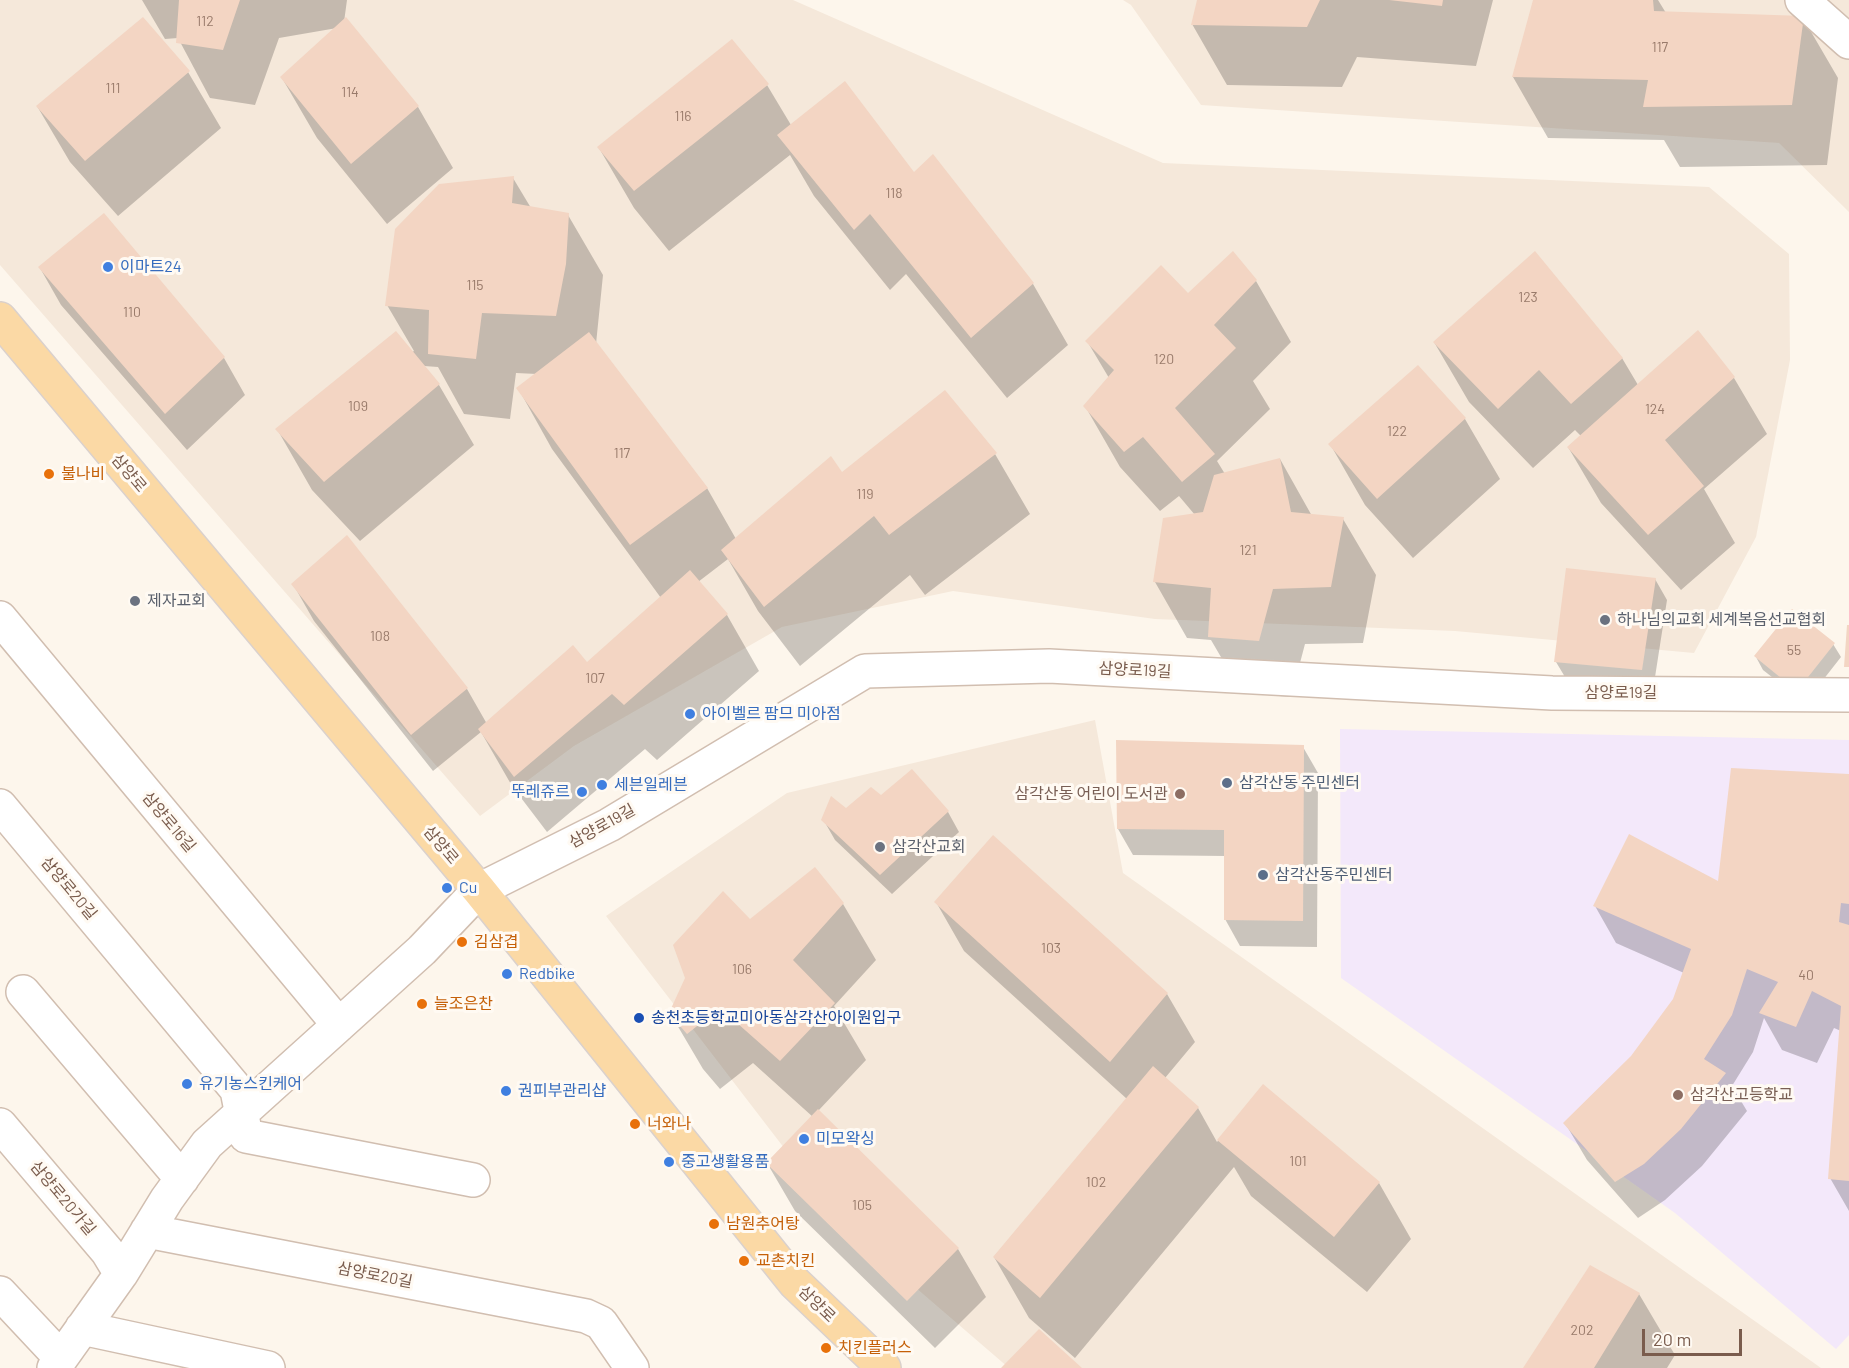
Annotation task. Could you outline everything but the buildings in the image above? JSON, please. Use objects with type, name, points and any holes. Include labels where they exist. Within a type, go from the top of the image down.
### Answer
[{"type":"main road","name":"삼양로","points":[[0,319],[479,890],[795,1283],[884,1368]]},
{"type":"street","points":[[1802,0],[1849,42]]},
{"type":"street","name":"삼양로16길","points":[[0,618],[339,1025]]},
{"type":"street","name":"삼양로19길","points":[[479,890],[609,825],[866,671],[1049,666],[1552,693],[1849,695]]},
{"type":"street","name":"삼양로20길","points":[[0,807],[237,1089],[246,1136],[473,1180]]},
{"type":"street","points":[[0,1293],[57,1363],[121,1274],[147,1231],[207,1144],[422,950],[479,890]]},
{"type":"street","points":[[23,992],[182,1179]]},
{"type":"street","name":"삼양로20가길","points":[[0,1125],[107,1251],[121,1274]]},
{"type":"street","name":"삼양로20길","points":[[147,1231],[586,1316],[601,1323],[632,1368]]},
{"type":"street","points":[[82,1328],[268,1368]]},
{"type":"shaded area","points":[[0,0],[793,0],[1163,163],[1709,187],[1789,254],[1790,360],[1756,537],[1694,653],[1455,631],[1155,619],[953,591],[782,627],[574,746],[480,816],[0,265]]},
{"type":"shaded area","points":[[1123,0],[1849,0],[1849,212],[1779,143],[1201,105],[1131,5]]},
{"type":"shaded area","points":[[1095,720],[1123,873],[1821,1368],[1009,1368],[844,1226],[606,916],[787,793]]},
{"type":"shaded area","name":"삼각산고등학교","points":[[1340,729],[1849,740],[1849,1335],[1836,1349],[1675,1213],[1341,978]]},
{"type":"place","name":"이마트24","points":[[108,267]]},
{"type":"place","name":"불나비","points":[[49,474]]},
{"type":"place","name":"제자교회","points":[[135,601]]},
{"type":"place","name":"하나님의교회 세계복음선교협회","points":[[1605,620]]},
{"type":"place","name":"아이벨르 팜므 미아점","points":[[690,714]]},
{"type":"place","name":"삼각산동 주민센터","points":[[1227,783]]},
{"type":"place","name":"세븐일레븐","points":[[602,785]]},
{"type":"place","name":"뚜레쥬르","points":[[582,792]]},
{"type":"place","name":"삼각산동 어린이 도서관","points":[[1180,794]]},
{"type":"place","name":"삼각산교회","points":[[880,847]]},
{"type":"place","name":"삼각산동주민센터","points":[[1263,875]]},
{"type":"place","name":"Cu","points":[[447,888]]},
{"type":"place","name":"김삼겹","points":[[462,942]]},
{"type":"place","name":"Redbike","points":[[507,974]]},
{"type":"place","name":"늘조은찬","points":[[422,1004]]},
{"type":"place","name":"송천초등학교미아동삼각산아이원입구","points":[[639,1018]]},
{"type":"place","name":"유기농스킨케어","points":[[187,1084]]},
{"type":"place","name":"권피부관리샵","points":[[506,1091]]},
{"type":"place","name":"삼각산고등학교","points":[[1678,1095]]},
{"type":"place","name":"너와나","points":[[635,1124]]},
{"type":"place","name":"미모왁싱","points":[[804,1139]]},
{"type":"place","name":"중고생활용품","points":[[669,1162]]},
{"type":"place","name":"남원추어탕","points":[[714,1224]]},
{"type":"place","name":"교촌치킨","points":[[744,1261]]},
{"type":"place","name":"치킨플러스","points":[[826,1348]]}]
